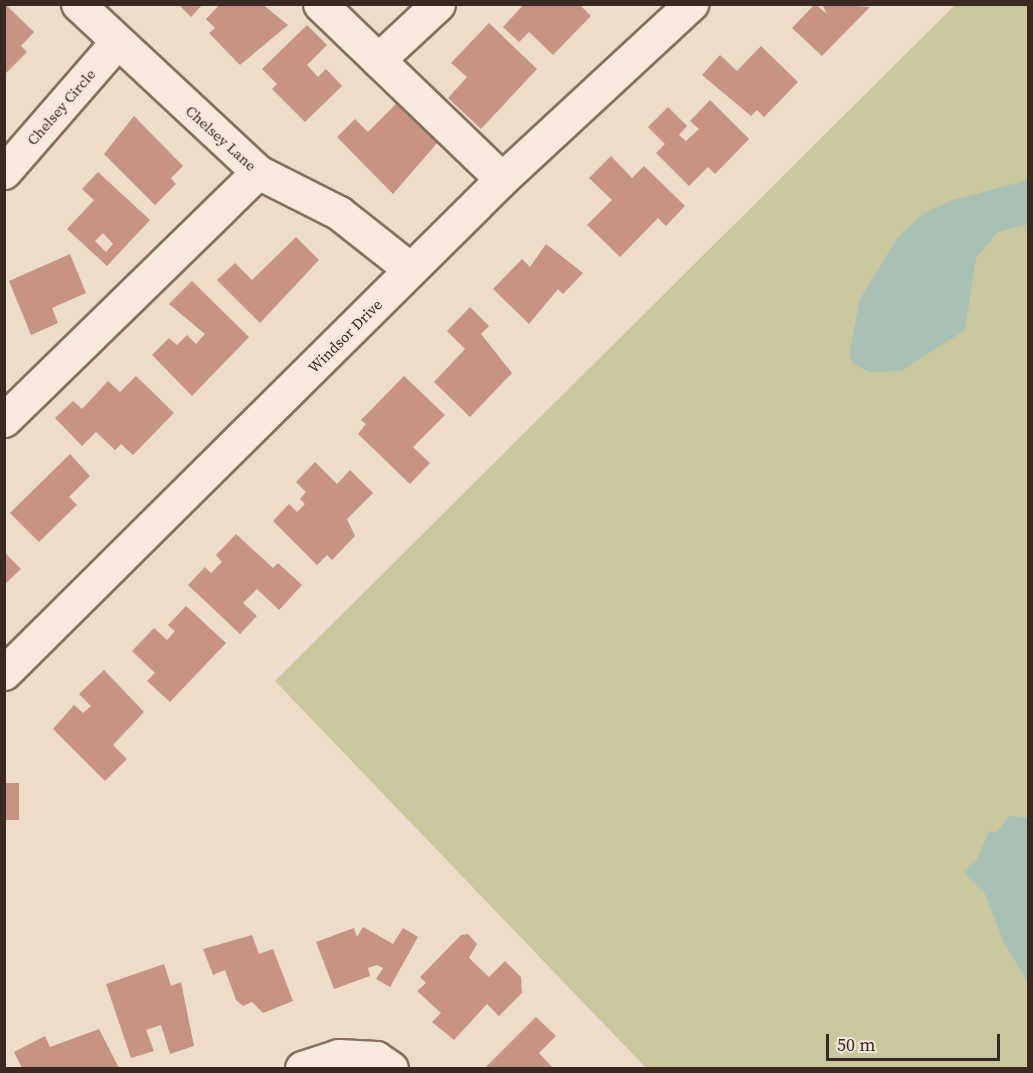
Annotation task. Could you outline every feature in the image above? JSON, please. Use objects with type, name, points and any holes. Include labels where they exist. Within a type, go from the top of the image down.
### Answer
[{"type":"street","name":"Chelsey Lane","points":[[78,4],[258,172],[339,213],[410,269]]},
{"type":"street","points":[[320,4],[502,179]]},
{"type":"street","points":[[378,60],[438,4]]},
{"type":"street","name":"Windsor Drive","points":[[4,673],[502,179],[691,4]]},
{"type":"street","name":"Chelsey Circle","points":[[4,172],[117,42]]},
{"type":"street","points":[[4,420],[258,172]]},
{"type":"street","points":[[302,1068],[338,1056],[376,1058],[391,1068]]},
{"type":"shaded area","points":[[955,5],[1028,5],[1028,1068],[646,1068],[275,681]]},
{"type":"shaded area","points":[[1028,180],[1028,224],[998,232],[976,258],[965,330],[901,371],[869,372],[853,363],[849,356],[860,299],[897,238],[924,213],[953,200]]},
{"type":"shaded area","points":[[1008,816],[1028,818],[1028,983],[1004,943],[985,894],[964,873],[977,860],[989,831],[997,833]]},
{"type":"building","points":[[5,4],[34,32],[21,46],[27,52],[4,75]]},
{"type":"building","points":[[178,4],[203,4],[191,17]]},
{"type":"building","points":[[220,4],[262,4],[288,25],[240,65],[209,33],[215,28],[206,19]]},
{"type":"building","points":[[524,4],[579,4],[591,16],[553,55],[529,32],[519,42],[503,27]]},
{"type":"building","points":[[815,4],[827,14],[822,4],[870,7],[822,56],[792,28]]},
{"type":"building","points":[[489,23],[537,69],[481,129],[448,98],[467,77],[451,63]]},
{"type":"building","points":[[307,25],[327,45],[307,65],[318,77],[326,69],[342,86],[305,122],[272,89],[277,84],[262,69]]},
{"type":"building","points":[[761,46],[798,82],[764,117],[757,110],[751,116],[702,75],[720,55],[737,71]]},
{"type":"building","points":[[710,100],[749,139],[715,174],[708,167],[689,186],[656,153],[665,144],[648,127],[668,107],[687,126],[679,135],[686,141],[699,129],[690,121]]},
{"type":"building","points":[[399,101],[438,142],[393,194],[337,137],[355,119],[368,132]]},
{"type":"building","points":[[134,116],[183,166],[171,178],[176,184],[155,205],[104,154]]},
{"type":"building","points":[[611,156],[632,178],[644,166],[685,206],[666,226],[658,218],[620,257],[587,225],[612,200],[589,178]]},
{"type":"building","points":[[98,172],[150,220],[107,266],[67,229],[94,200],[82,189]],"holes":[[[103,233],[113,244],[106,252],[95,241]]]},
{"type":"building","points":[[296,237],[319,260],[260,323],[217,280],[235,263],[252,280]]},
{"type":"building","points":[[546,244],[583,273],[563,294],[558,289],[529,324],[493,289],[522,259],[530,267]]},
{"type":"building","points":[[70,254],[86,293],[52,308],[58,323],[31,335],[9,281]]},
{"type":"building","points":[[192,281],[249,337],[192,396],[152,355],[169,338],[177,345],[187,335],[196,344],[205,334],[169,304]]},
{"type":"building","points":[[470,307],[489,326],[481,334],[512,373],[470,417],[434,382],[465,349],[447,331]]},
{"type":"building","points":[[136,376],[174,413],[133,455],[121,444],[115,450],[96,432],[82,446],[55,418],[73,401],[82,409],[108,381],[120,392]]},
{"type":"building","points":[[404,376],[445,415],[413,447],[430,463],[410,484],[358,434],[366,424],[361,420]]},
{"type":"building","points":[[70,454],[90,476],[69,497],[77,505],[39,542],[10,513]]},
{"type":"building","points":[[315,462],[337,484],[350,470],[373,493],[347,519],[355,536],[332,560],[327,555],[317,565],[273,521],[289,504],[297,512],[305,504],[300,499],[306,492],[296,482]]},
{"type":"building","points":[[236,534],[273,568],[278,563],[302,585],[279,610],[257,589],[243,603],[257,616],[240,634],[188,585],[205,567],[211,573],[222,562],[216,555]]},
{"type":"building","points":[[4,552],[21,569],[4,585]]},
{"type":"building","points":[[186,606],[226,643],[170,702],[147,681],[155,673],[132,651],[154,628],[167,640],[175,631],[168,625]]},
{"type":"building","points":[[104,670],[144,712],[113,745],[127,759],[105,781],[53,729],[74,705],[83,713],[91,706],[79,694]]},
{"type":"building","points":[[4,783],[19,783],[19,820],[4,820]]},
{"type":"building","points":[[363,927],[393,944],[403,928],[418,937],[390,987],[376,979],[383,968],[377,965],[368,968],[370,976],[334,989],[316,942],[354,928],[357,937]]},
{"type":"building","points":[[468,934],[477,944],[469,958],[489,977],[505,961],[521,977],[522,993],[499,1016],[487,1004],[454,1040],[432,1022],[441,1013],[417,991],[426,983],[420,977],[461,935]]},
{"type":"building","points":[[252,935],[259,954],[273,949],[293,1001],[263,1013],[252,1002],[243,1006],[236,1000],[225,970],[213,975],[203,949]]},
{"type":"building","points":[[164,964],[171,986],[181,982],[194,1046],[170,1054],[161,1025],[146,1030],[154,1051],[131,1058],[106,984]]},
{"type":"building","points":[[536,1017],[556,1036],[539,1053],[553,1068],[485,1068]]},
{"type":"building","points":[[99,1029],[119,1068],[22,1068],[14,1052],[45,1036],[50,1047]]}]
